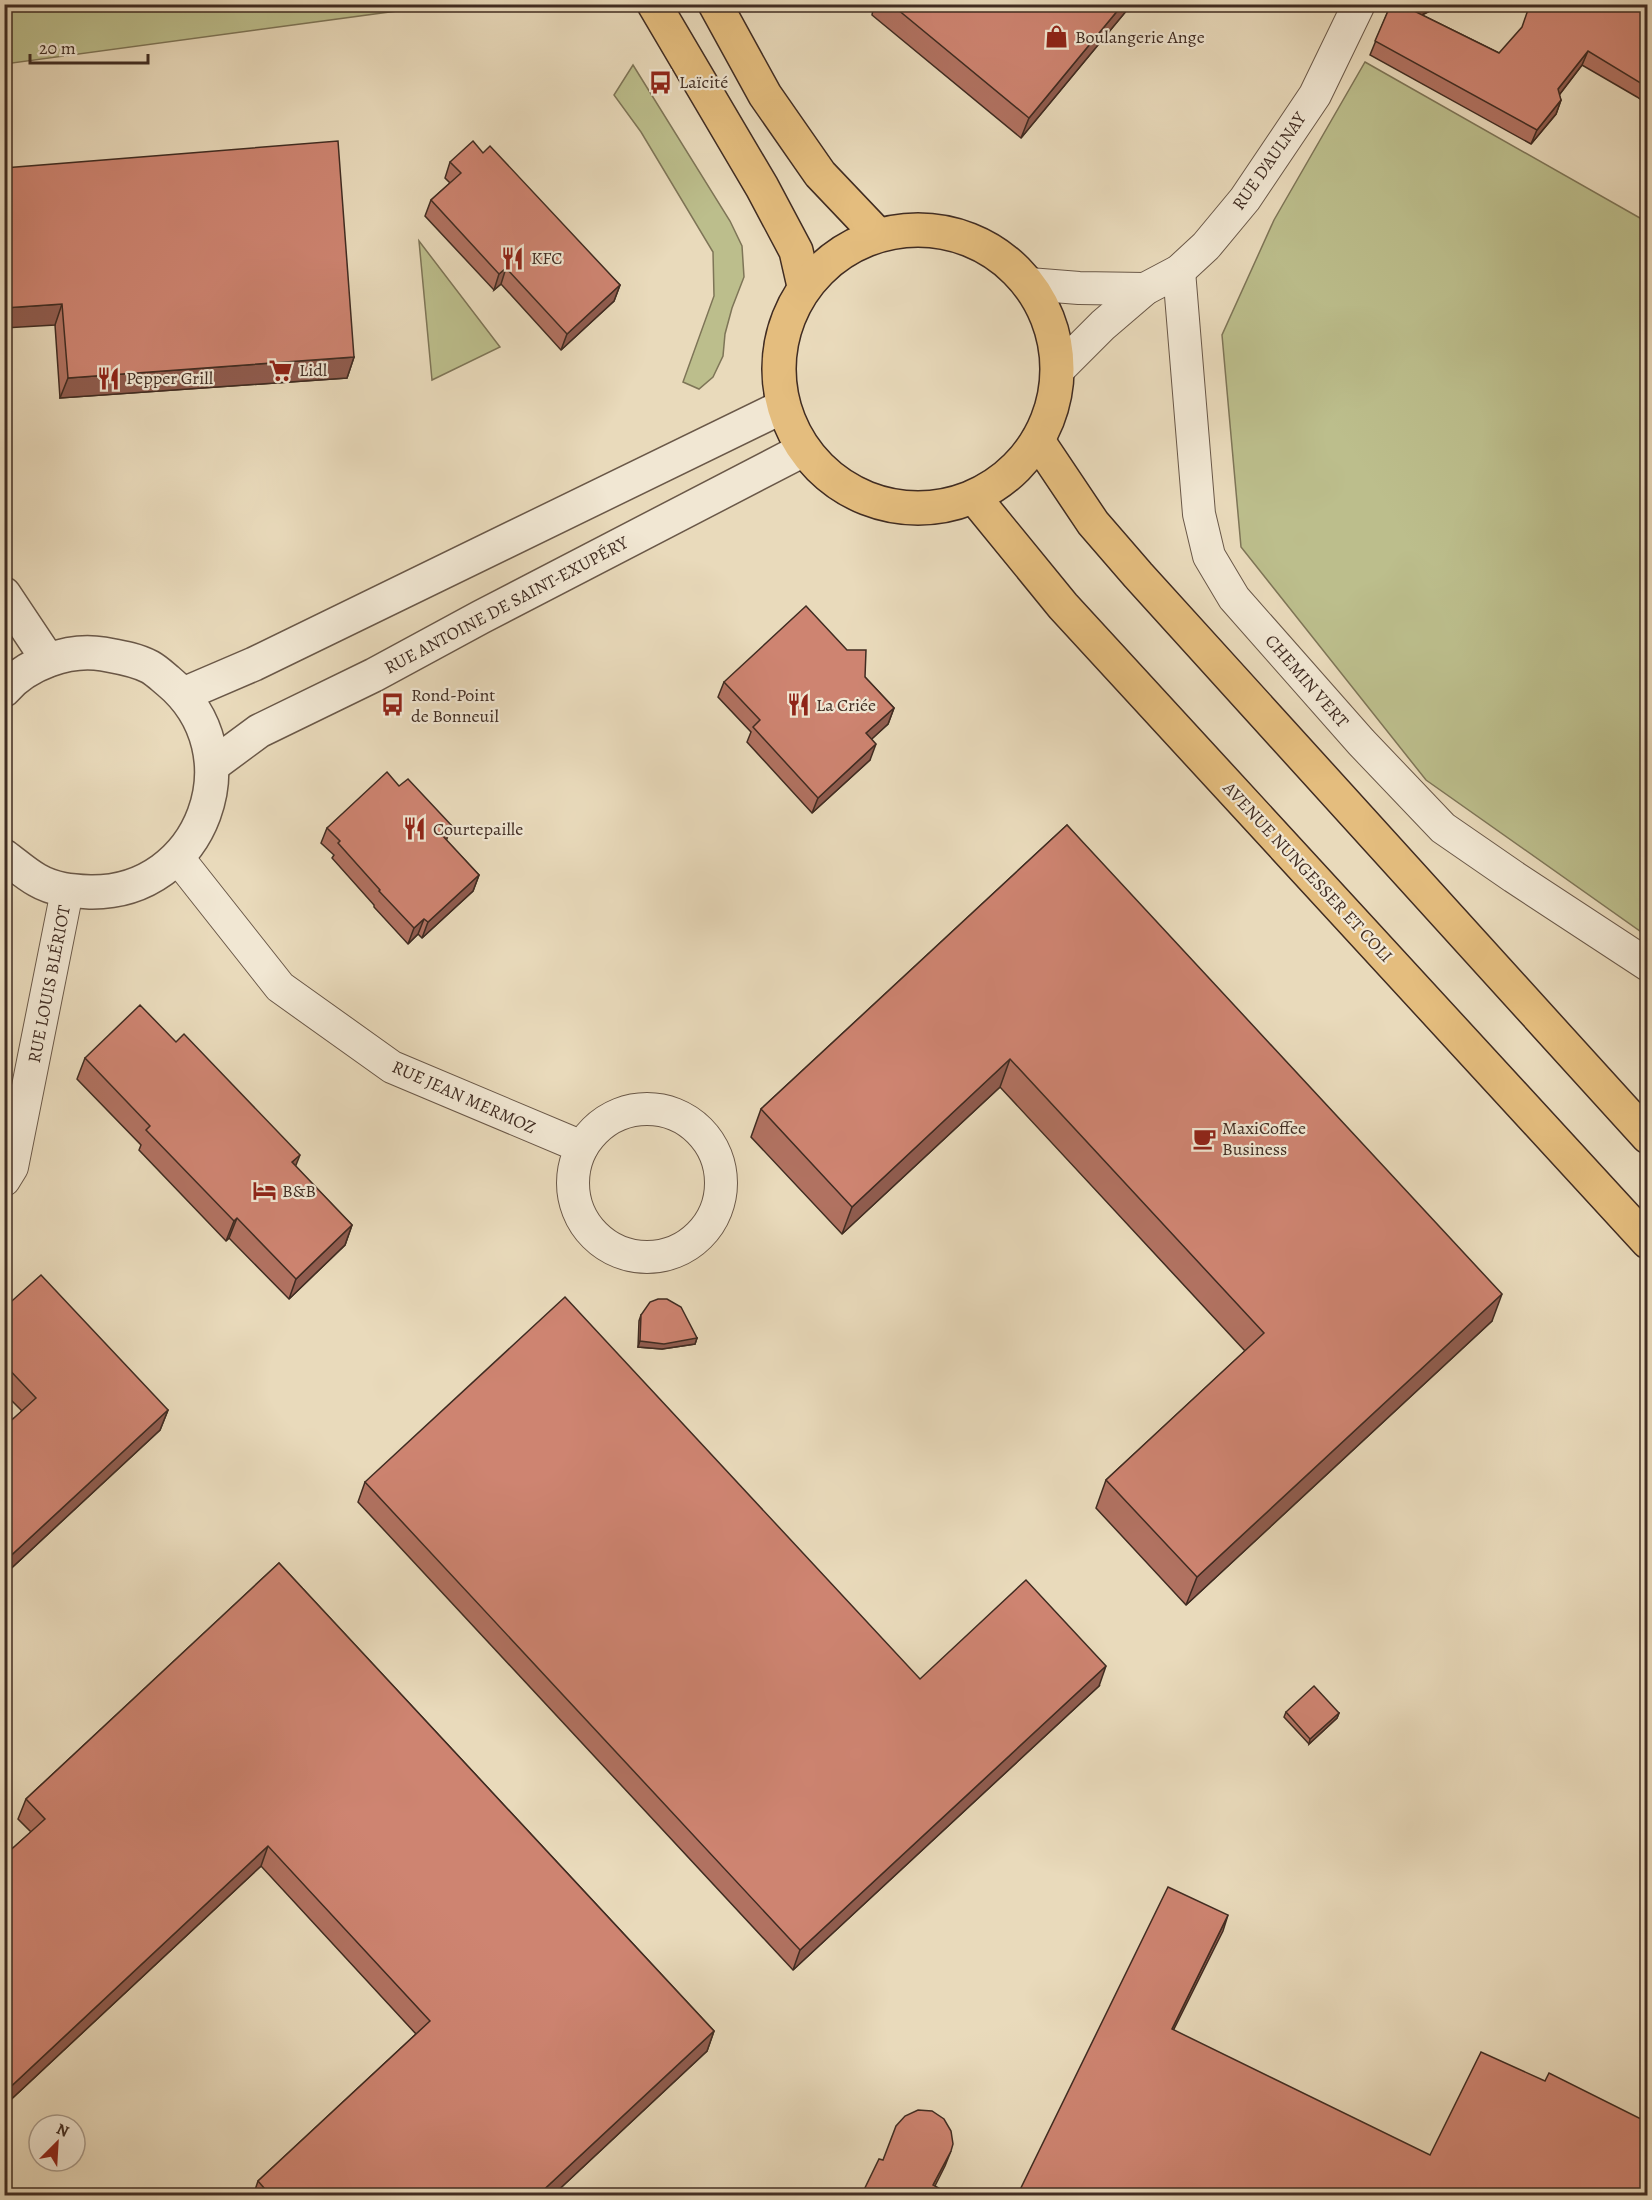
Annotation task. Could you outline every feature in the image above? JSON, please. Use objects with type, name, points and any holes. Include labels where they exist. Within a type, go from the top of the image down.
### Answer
[{"type":"main road","points":[[654,4],[762,187],[796,251],[804,286]]},
{"type":"main road","points":[[715,4],[765,95],[820,174],[878,235]]},
{"type":"main road","points":[[906,229],[952,233],[995,252],[1029,284],[1045,310],[1055,340],[1058,370],[1053,407],[1038,441],[1010,474],[974,497],[928,508],[880,504],[837,483],[803,450],[782,407],[777,365],[784,324],[804,286],[829,259],[878,235],[906,229]]},
{"type":"main road","points":[[1038,441],[1094,523],[1138,575],[1647,1137]]},
{"type":"main road","name":"AVENUE NUNGESSER ET COLI","points":[[974,497],[1063,606],[1647,1242]]},
{"type":"street","name":"RUE D'AULNAY","points":[[1058,370],[1103,325],[1145,289],[1179,271],[1206,246],[1245,198],[1315,95],[1359,4]]},
{"type":"street","name":"CHEMIN VERT","points":[[1179,271],[1199,514],[1209,556],[1234,598],[1361,742],[1443,828],[1647,965]]},
{"type":"street","name":"RUE D'AULNAY","points":[[1029,284],[1079,288],[1145,289]]},
{"type":"street","points":[[184,694],[254,664],[782,407]]},
{"type":"street","name":"RUE ANTOINE DE SAINT-EXUPÉRY","points":[[213,765],[259,731],[374,675],[481,616],[803,450]]},
{"type":"street","points":[[4,594],[48,660]]},
{"type":"street","points":[[4,690],[12,681],[48,660],[90,652],[131,658],[152,668],[184,694],[202,724],[213,765],[212,789],[199,829],[178,858],[143,882],[110,892],[67,891],[38,881],[4,856]]},
{"type":"street","name":"RUE JEAN MERMOZ","points":[[178,858],[280,987],[392,1067],[582,1147]]},
{"type":"street","name":"RUE LOUIS BLÉRIOT","points":[[4,1180],[12,1167],[67,891]]},
{"type":"street","points":[[652,1108],[673,1113],[692,1123],[707,1138],[717,1157],[722,1178],[721,1199],[713,1219],[701,1236],[683,1249],[664,1256],[642,1258],[621,1254],[603,1243],[587,1228],[577,1210],[573,1189],[574,1168],[582,1147],[594,1131],[611,1118],[631,1110],[652,1108]]},
{"type":"green space","points":[[5,4],[441,4],[441,5],[5,64]]},
{"type":"green space","points":[[1365,62],[1647,222],[1647,936],[1426,780],[1241,547],[1222,335],[1274,220]]},
{"type":"green space","points":[[633,65],[730,221],[742,246],[744,277],[725,334],[723,356],[713,377],[699,389],[683,382],[714,296],[713,252],[641,132],[614,95]]},
{"type":"green space","points":[[419,241],[500,347],[432,380]]},
{"type":"building","points":[[891,4],[1123,4],[1029,118]]},
{"type":"building","points":[[1391,4],[1419,4],[1410,9],[1499,53],[1522,27],[1530,4],[1647,4],[1647,87],[1588,51],[1558,89],[1561,100],[1537,130],[1375,41]]},
{"type":"building","points":[[338,141],[354,357],[68,378],[62,304],[4,308],[4,168]]},
{"type":"building","points":[[473,141],[483,153],[490,146],[620,285],[567,334],[506,268],[499,274],[431,200],[461,173],[450,162]]},
{"type":"building","points":[[806,606],[847,650],[866,650],[865,677],[894,708],[866,733],[876,744],[818,798],[753,727],[760,720],[724,682]]},
{"type":"building","points":[[387,772],[399,786],[408,779],[452,826],[442,835],[479,875],[428,922],[424,919],[414,928],[379,891],[327,828]]},
{"type":"building","points":[[1067,825],[1502,1294],[1197,1577],[1106,1480],[1264,1333],[1010,1059],[852,1207],[761,1109]]},
{"type":"building","points":[[140,1005],[176,1042],[184,1034],[300,1155],[292,1162],[352,1225],[296,1279],[237,1218],[234,1221],[146,1130],[150,1126],[85,1058]]},
{"type":"building","points":[[41,1275],[168,1410],[4,1562],[4,1427],[36,1398],[4,1364],[4,1308]]},
{"type":"building","points":[[565,1297],[920,1679],[1026,1580],[1106,1666],[800,1950],[365,1482]]},
{"type":"building","points":[[667,1299],[681,1307],[697,1338],[664,1344],[640,1341],[641,1315],[650,1302]]},
{"type":"building","points":[[279,1563],[714,2031],[537,2196],[271,2196],[258,2181],[430,2021],[268,1846],[4,2093],[4,1856],[45,1819],[26,1799]]},
{"type":"building","points":[[1314,1686],[1339,1713],[1310,1739],[1286,1712]]},
{"type":"building","points":[[1168,1887],[1228,1915],[1172,2029],[1430,2155],[1481,2052],[1545,2081],[1549,2073],[1647,2122],[1647,2196],[1017,2196]]},
{"type":"building","points":[[918,2110],[932,2111],[944,2119],[951,2131],[953,2144],[951,2151],[933,2185],[953,2196],[861,2196],[879,2159],[883,2160],[896,2126],[905,2116]]},
{"type":"place","name":"Boulangerie Ange","points":[[1057,37]]},
{"type":"place","name":"Laïcité","points":[[661,82]]},
{"type":"place","name":"KFC","points":[[513,258]]},
{"type":"place","name":"Lidl","points":[[281,370]]},
{"type":"place","name":"Pepper Grill","points":[[108,378]]},
{"type":"place","name":"Rond-Point de Bonneuil","points":[[393,705]]},
{"type":"place","name":"La Criée","points":[[798,705]]},
{"type":"place","name":"Courtepaille","points":[[415,829]]},
{"type":"place","name":"MaxiCoffee Business","points":[[1204,1138]]},
{"type":"place","name":"B&B","points":[[264,1191]]}]
